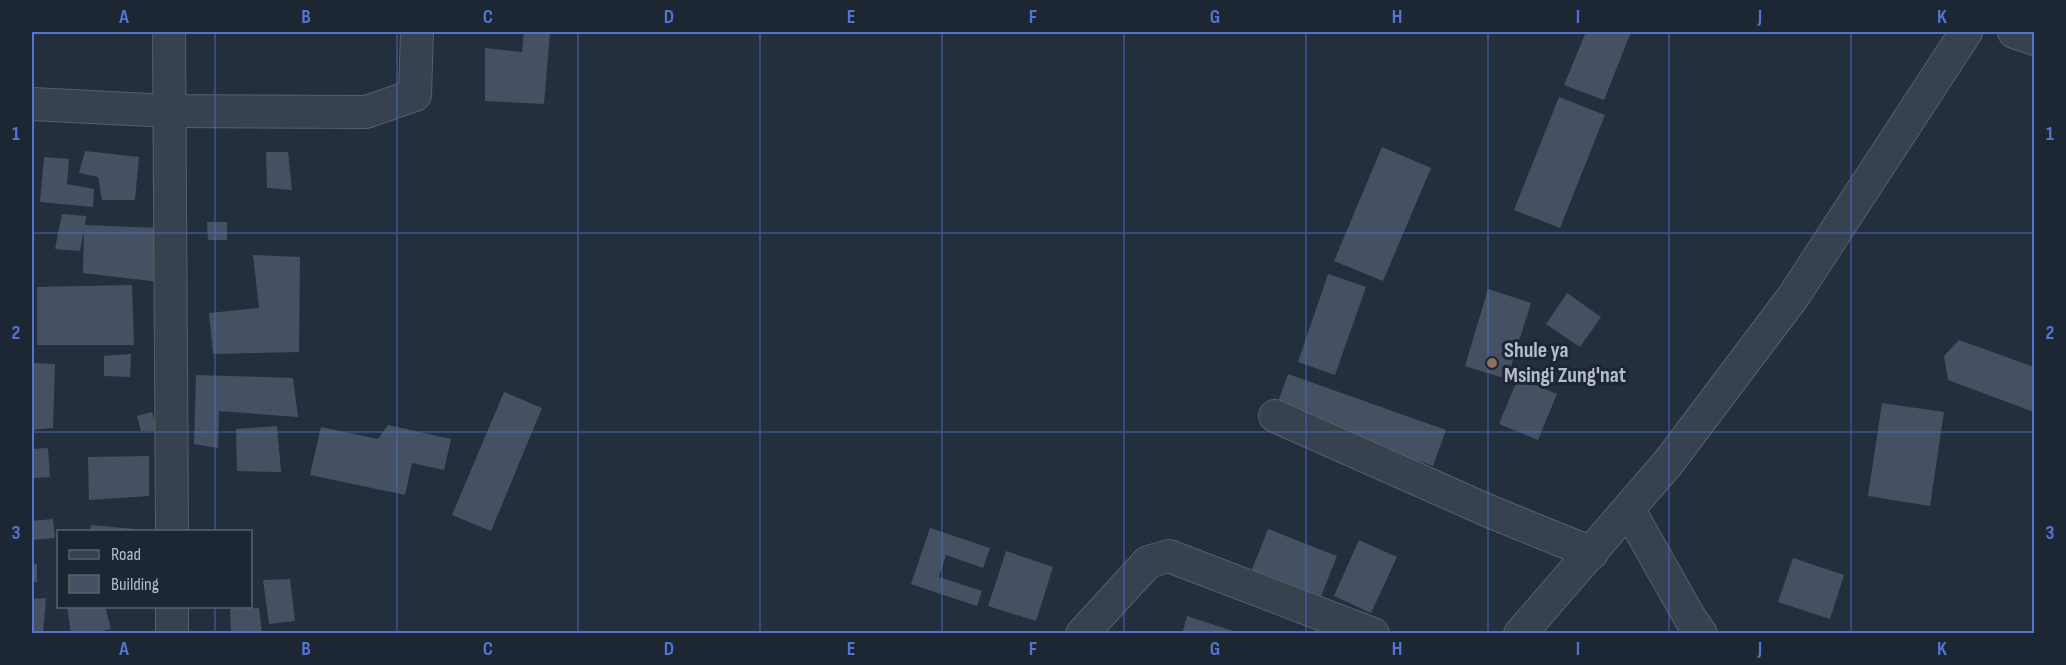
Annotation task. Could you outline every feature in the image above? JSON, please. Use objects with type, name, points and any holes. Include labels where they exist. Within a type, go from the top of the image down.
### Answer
[{"type":"street","points":[[169,32],[172,530]]},
{"type":"street","points":[[32,104],[170,111],[366,112],[415,95],[417,32]]},
{"type":"street","points":[[1520,633],[1668,463],[1793,297],[1966,32]]},
{"type":"street","points":[[2014,32],[2034,39]]},
{"type":"street","points":[[1275,416],[1491,512],[1592,553]]},
{"type":"street","points":[[1629,510],[1690,618],[1701,633]]},
{"type":"street","points":[[1082,633],[1148,561],[1169,556],[1373,633]]},
{"type":"street","points":[[172,608],[172,633]]},
{"type":"building","points":[[524,32],[550,32],[544,104],[485,101],[485,48],[522,52]]},
{"type":"building","points":[[1586,32],[1631,32],[1604,100],[1564,85]]},
{"type":"building","points":[[1559,97],[1605,115],[1560,228],[1514,210]]},
{"type":"building","points":[[1382,147],[1431,168],[1383,281],[1334,261]]},
{"type":"building","points":[[85,151],[139,157],[135,200],[102,200],[98,177],[79,173]]},
{"type":"building","points":[[266,152],[288,152],[292,190],[267,188]]},
{"type":"building","points":[[44,157],[69,159],[67,184],[94,189],[93,207],[40,202]]},
{"type":"building","points":[[62,214],[86,216],[85,225],[160,228],[159,282],[83,273],[84,229],[80,251],[55,249]]},
{"type":"building","points":[[207,222],[227,222],[227,240],[208,240]]},
{"type":"building","points":[[253,255],[300,257],[299,352],[213,354],[209,313],[259,308]]},
{"type":"building","points":[[1328,274],[1366,287],[1335,375],[1298,362]]},
{"type":"building","points":[[132,285],[134,345],[37,345],[37,287]]},
{"type":"building","points":[[1488,289],[1531,303],[1507,379],[1465,366]]},
{"type":"building","points":[[1567,293],[1601,317],[1580,347],[1546,324]]},
{"type":"building","points":[[1959,340],[2034,367],[2034,412],[1948,380],[1944,356]]},
{"type":"building","points":[[131,354],[130,377],[104,376],[104,356]]},
{"type":"building","points":[[32,363],[55,364],[53,428],[32,430]]},
{"type":"building","points":[[1288,374],[1446,430],[1433,466],[1275,410]]},
{"type":"building","points":[[196,375],[293,378],[298,417],[219,411],[218,448],[194,444]]},
{"type":"building","points":[[1518,378],[1557,394],[1538,440],[1499,424]]},
{"type":"building","points":[[504,392],[542,408],[491,531],[452,515]]},
{"type":"building","points":[[1882,403],[1944,412],[1930,506],[1868,496]]},
{"type":"building","points":[[152,412],[157,431],[141,431],[137,416]]},
{"type":"building","points":[[388,425],[451,439],[444,470],[412,463],[405,495],[310,475],[321,427],[378,439]]},
{"type":"building","points":[[277,426],[281,472],[237,471],[236,429]]},
{"type":"building","points":[[48,448],[50,477],[32,478],[32,449]]},
{"type":"building","points":[[149,456],[149,496],[89,500],[88,457]]},
{"type":"building","points":[[53,519],[55,538],[32,540],[32,521]]},
{"type":"building","points":[[91,525],[134,529],[134,530],[90,530]]},
{"type":"building","points":[[930,528],[990,548],[983,568],[946,555],[939,577],[982,591],[977,606],[911,584]]},
{"type":"building","points":[[1268,529],[1337,556],[1316,609],[1247,582]]},
{"type":"building","points":[[1359,540],[1397,557],[1371,613],[1334,596]]},
{"type":"building","points":[[1006,551],[1053,567],[1036,621],[988,606]]},
{"type":"building","points":[[1793,558],[1844,575],[1830,619],[1778,602]]},
{"type":"building","points":[[32,564],[37,564],[37,582],[32,582]]},
{"type":"building","points":[[290,579],[295,621],[269,624],[263,580]]},
{"type":"building","points":[[46,598],[43,634],[32,634],[32,599]]},
{"type":"building","points":[[67,608],[106,608],[111,629],[89,634],[71,634]]},
{"type":"building","points":[[259,608],[262,634],[231,634],[230,609]]},
{"type":"building","points":[[1187,616],[1233,631],[1232,634],[1182,634]]},
{"type":"place","name":"Shule ya Msingi Zung'nat","points":[[1492,363]]}]
